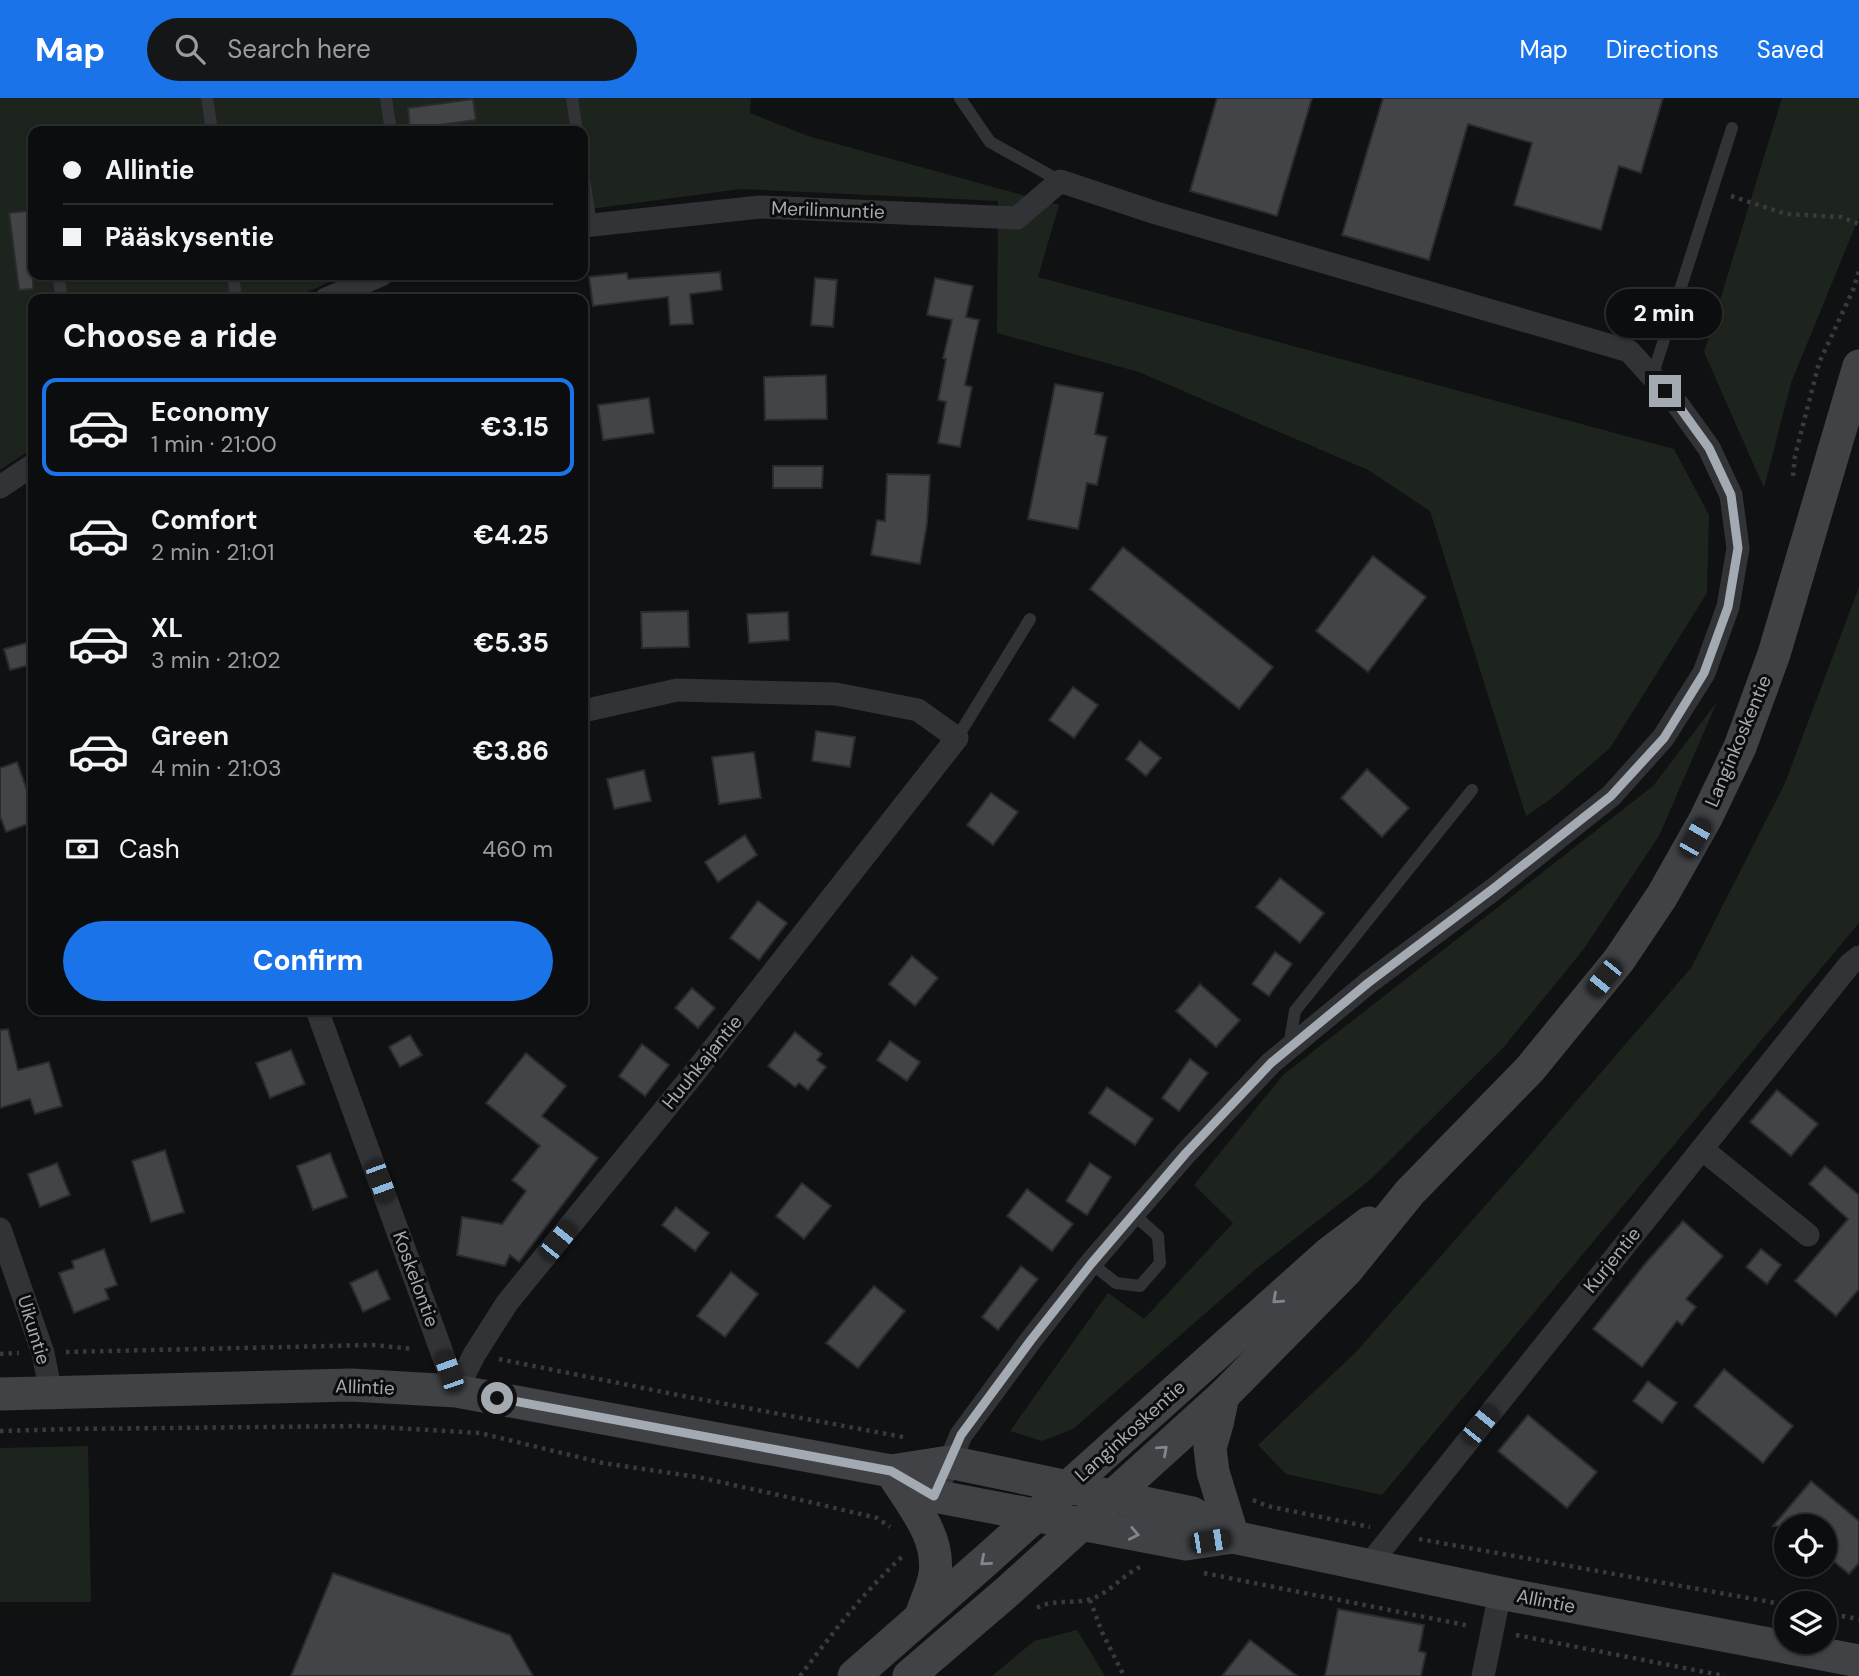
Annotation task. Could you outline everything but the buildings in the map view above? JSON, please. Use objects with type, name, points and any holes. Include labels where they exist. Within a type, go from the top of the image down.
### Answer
[{"type":"street","name":"Merilinnuntie","points":[[588,225],[760,207],[1017,218],[1060,181]]},
{"type":"street","points":[[915,1525],[961,1435],[1031,1340],[1133,1214],[1271,1063],[1368,983],[1611,796],[1664,738],[1704,673],[1728,607],[1738,548],[1731,495],[1709,448],[1678,405],[1629,351],[1156,213],[1060,181]]},
{"type":"street","points":[[337,294],[370,280]]},
{"type":"street","name":"Langinkoskentie","points":[[909,1676],[1008,1591],[1223,1396],[1346,1271],[1410,1192],[1530,1069],[1619,960],[1662,896],[1706,818],[1740,747],[1774,654],[1859,366]]},
{"type":"street","points":[[0,487],[28,468]]},
{"type":"street","points":[[588,710],[677,690],[836,694],[918,710],[957,738]]},
{"type":"street","name":"Huuhkajantie","points":[[456,1391],[474,1354],[507,1303],[692,1076],[957,738]]},
{"type":"street","name":"Kurjentie","points":[[1368,1566],[1850,964],[1859,957]]},
{"type":"street","name":"Koskelontie","points":[[319,1015],[456,1391]]},
{"type":"street","points":[[1702,1149],[1808,1235]]},
{"type":"street","name":"Langinkoskentie","points":[[854,1676],[1328,1254],[1410,1192]]},
{"type":"street","name":"Uikuntie","points":[[0,1229],[43,1353],[51,1393]]},
{"type":"street","name":"Allintie","points":[[0,1394],[351,1385],[456,1391],[891,1471],[949,1462],[1192,1513],[1233,1537],[1368,1566],[1859,1661]]},
{"type":"street","points":[[1223,1396],[1210,1448],[1213,1472],[1233,1537]]},
{"type":"street","points":[[891,1471],[915,1525],[929,1532],[936,1557],[934,1576],[921,1616]]},
{"type":"street","name":"Allintie","points":[[915,1525],[1036,1515],[1186,1544],[1233,1537]]},
{"type":"street","points":[[1483,1676],[1500,1592]]},
{"type":"lane","points":[[207,98],[211,126]]},
{"type":"lane","points":[[386,98],[390,126]]},
{"type":"lane","points":[[572,98],[576,126]]},
{"type":"lane","points":[[960,98],[990,142],[1060,181]]},
{"type":"lane","points":[[1652,377],[1732,128]]},
{"type":"lane","name":"Huuhkajantie","points":[[957,738],[1030,619]]},
{"type":"lane","points":[[1289,1049],[1295,1011],[1472,790]]},
{"type":"lane","points":[[1091,1264],[1116,1283],[1140,1286],[1160,1263],[1158,1236],[1133,1214]]},
{"type":"path","points":[[1712,190],[1786,214],[1841,216],[1859,224]]},
{"type":"path","points":[[1792,481],[1795,456],[1819,363],[1859,271]]},
{"type":"path","points":[[0,1431],[361,1426],[480,1433],[603,1463],[698,1477],[915,1525],[888,1570],[847,1615],[800,1676]]},
{"type":"path","points":[[1250,1499],[1267,1506],[1395,1531],[1416,1539],[1774,1603]]},
{"type":"path","points":[[1196,1571],[1725,1676]]},
{"type":"path","points":[[1090,1600],[1101,1632],[1124,1676]]},
{"type":"path","points":[[1837,1615],[1859,1619]]},
{"type":"shaded area","points":[[0,98],[751,98],[750,113],[808,136],[1059,205],[1038,277],[1674,449],[1709,515],[1707,593],[1610,748],[1551,799],[1526,816],[1430,511],[1368,470],[1139,372],[997,333],[998,201],[741,189],[588,209],[588,126],[28,126],[28,280],[335,280],[302,294],[28,294],[28,451],[0,470]]},
{"type":"shaded area","points":[[1782,98],[1859,98],[1859,217],[1791,383],[1764,488],[1704,352]]},
{"type":"shaded area","points":[[1859,587],[1859,923],[1382,1495],[1286,1474],[1258,1445],[1357,1351],[1691,968],[1785,783]]},
{"type":"shaded area","points":[[1717,702],[1659,836],[1583,950],[1503,1048],[1370,1180],[1256,1269],[1073,1429],[1042,1441],[1010,1431],[1108,1293],[1144,1319],[1233,1223],[1194,1185],[1283,1075],[1653,786]]},
{"type":"shaded area","points":[[88,1446],[91,1602],[0,1602],[0,1448]]},
{"type":"shaded area","points":[[1077,1630],[1105,1676],[992,1676],[1034,1641]]},
{"type":"route","points":[[497,1398],[891,1471],[934,1496],[961,1435],[1031,1340],[1091,1264],[1186,1153],[1271,1063],[1368,983],[1611,796],[1664,738],[1704,673],[1728,607],[1738,548],[1731,495],[1709,448],[1665,391]]}]
